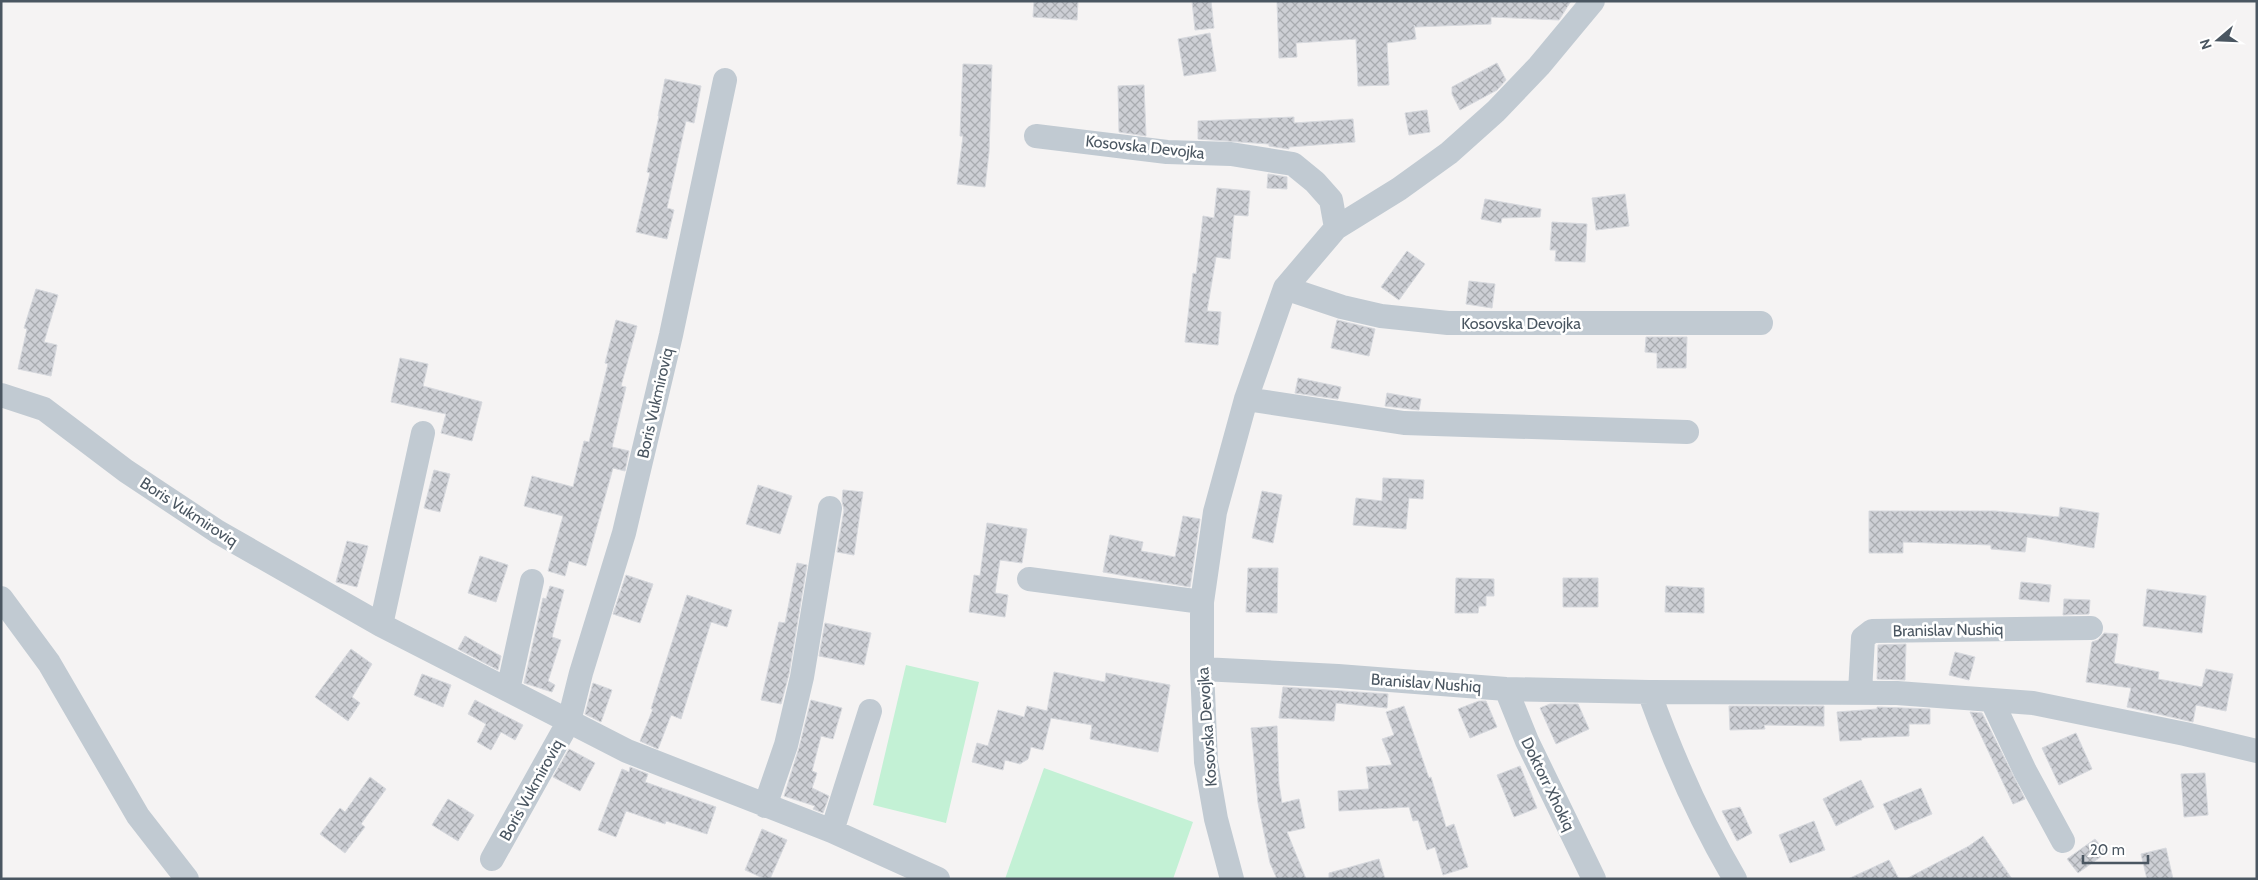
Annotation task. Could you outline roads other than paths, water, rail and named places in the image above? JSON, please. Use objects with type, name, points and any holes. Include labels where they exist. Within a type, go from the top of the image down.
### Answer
[{"type":"street","name":"Kosovska Devojka","points":[[1232,879],[1216,819],[1206,762],[1202,669],[1202,602],[1215,512],[1246,399],[1285,288],[1336,228],[1399,188],[1449,153],[1496,111],[1539,66],[1593,1]]},
{"type":"street","name":"Boris Vukmiroviq","points":[[492,859],[570,721],[581,673],[624,533],[671,335],[725,80]]},
{"type":"street","name":"Kosovska Devojka","points":[[1036,136],[1167,152],[1231,154],[1293,164],[1315,182],[1331,200],[1336,228]]},
{"type":"street","name":"Kosovska Devojka","points":[[1285,288],[1342,307],[1381,316],[1448,322],[1762,323]]},
{"type":"street","name":"Boris Vukmiroviq","points":[[1,395],[44,409],[126,471],[218,532],[381,625],[570,721]]},
{"type":"street","points":[[1246,399],[1404,423],[1686,432]]},
{"type":"street","points":[[381,625],[423,433]]},
{"type":"street","points":[[765,806],[786,745],[802,677],[830,508]]},
{"type":"street","points":[[1029,579],[1202,602]]},
{"type":"street","points":[[508,690],[532,581]]},
{"type":"street","points":[[1,598],[49,663],[138,816],[187,879]]},
{"type":"street","name":"Branislav Nushiq","points":[[1860,692],[1864,638],[1872,631],[2091,628]]},
{"type":"street","name":"Branislav Nushiq","points":[[1202,669],[1338,676],[1506,689],[1649,692],[1860,692],[2033,703],[2176,732],[2257,752]]},
{"type":"street","name":"Doktorr Xhokiq","points":[[1506,689],[1527,741],[1594,879]]},
{"type":"street","points":[[1649,692],[1668,744],[1735,879]]},
{"type":"street","points":[[1992,701],[2025,771],[2064,842]]},
{"type":"street","points":[[832,831],[870,711]]},
{"type":"street","points":[[570,721],[627,751],[832,831],[934,878]]}]
